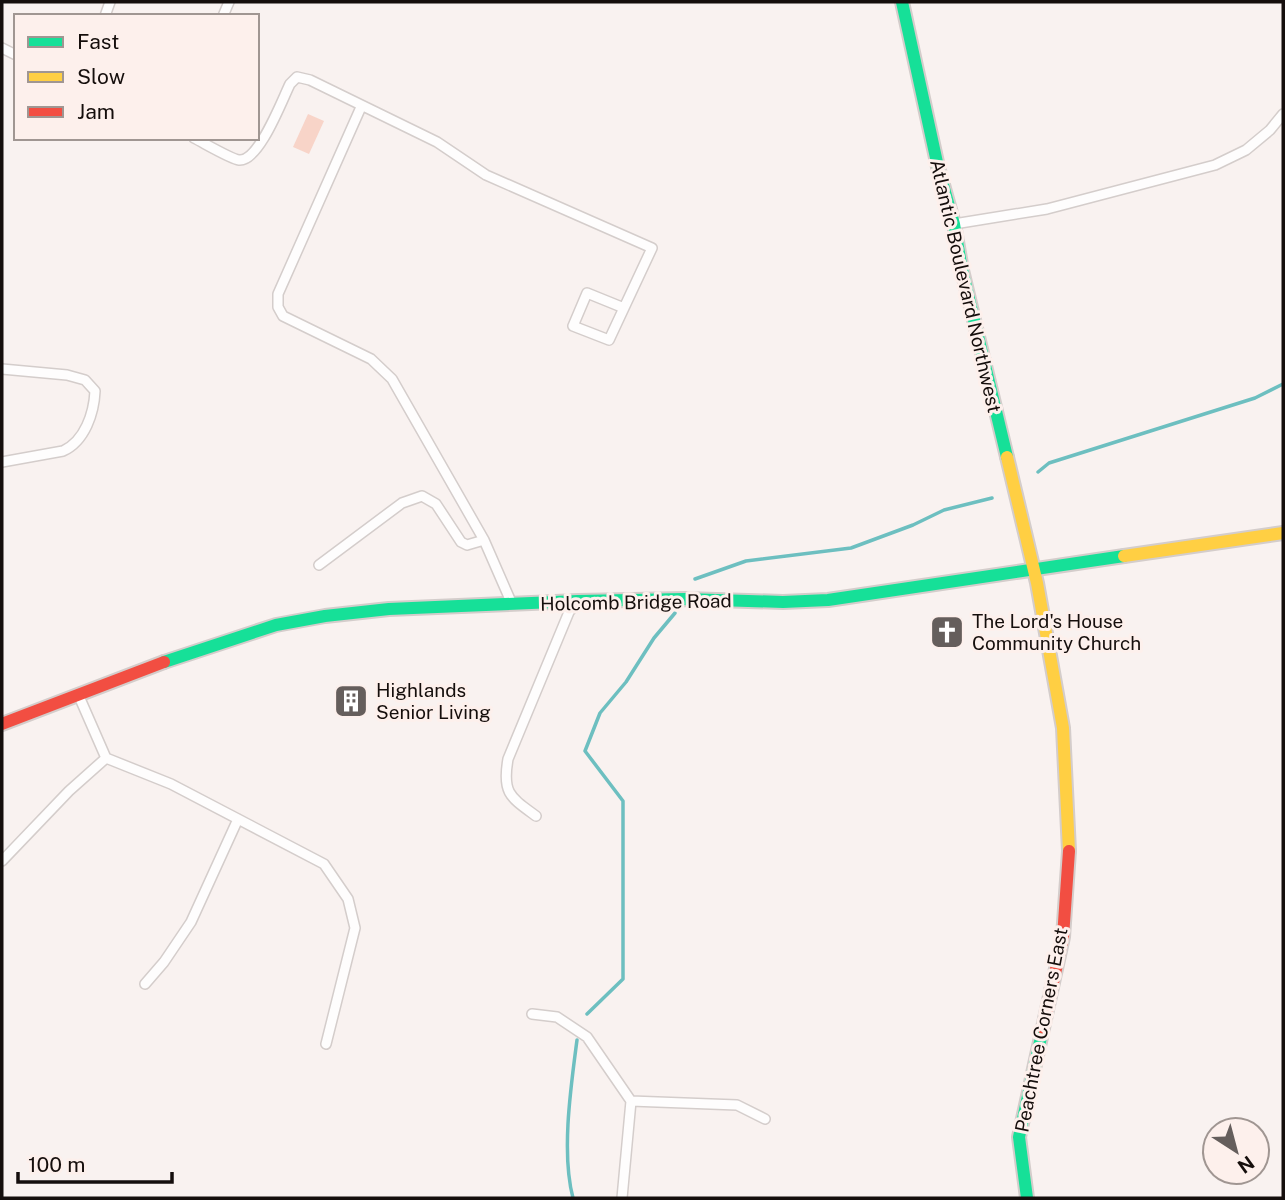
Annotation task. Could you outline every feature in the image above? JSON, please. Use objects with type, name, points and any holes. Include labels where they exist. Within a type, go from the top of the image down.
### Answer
[{"type":"street","name":"Atlantic Boulevard Northwest","points":[[902,2],[1034,570]]},
{"type":"street","points":[[198,140],[239,160],[250,157],[258,148],[290,85],[297,77],[310,80],[437,142],[486,175],[652,247],[624,309],[609,340],[573,326],[587,293],[624,309]]},
{"type":"street","points":[[361,107],[278,294],[278,307],[283,316],[371,359],[392,379],[484,540],[513,604]]},
{"type":"street","points":[[954,224],[1047,209],[1215,165],[1246,150],[1270,130],[1283,114]]},
{"type":"street","points":[[2,369],[68,375],[89,382],[94,391],[88,423],[76,442],[66,450],[2,462]]},
{"type":"street","points":[[319,565],[402,503],[422,496],[436,504],[461,542],[467,545],[484,540]]},
{"type":"street","name":"Holcomb Bridge Road","points":[[2,724],[215,645],[304,619],[389,609],[578,601],[828,600],[1283,533]]},
{"type":"street","name":"Peachtree Corners East","points":[[1027,1198],[1019,1136],[1063,937],[1069,850],[1063,728],[1034,570]]},
{"type":"street","points":[[536,816],[511,798],[504,779],[508,760],[569,612],[578,601]]},
{"type":"street","points":[[78,694],[106,758],[170,784],[324,864],[348,899],[355,928],[326,1044]]},
{"type":"street","points":[[2,861],[69,790],[106,758]]},
{"type":"street","points":[[145,984],[164,962],[191,922],[238,819]]},
{"type":"street","points":[[532,1014],[557,1017],[587,1037],[631,1101],[622,1198]]},
{"type":"street","points":[[631,1101],[737,1105],[765,1119]]},
{"type":"shaded area","points":[[308,114],[324,121],[309,154],[293,147]]},
{"type":"waterway","points":[[1038,472],[1049,463],[1255,398],[1283,384]]},
{"type":"waterway","points":[[695,579],[746,561],[851,548],[913,525],[944,510],[992,498]]},
{"type":"waterway","points":[[587,1014],[623,979],[623,801],[585,751],[600,713],[626,682],[654,638],[675,613]]},
{"type":"waterway","points":[[573,1198],[569,1180],[567,1140],[577,1040]]},
{"type":"traffic: fast","points":[[902,2],[1007,457]]},
{"type":"traffic: fast","points":[[164,662],[276,625],[325,616],[389,609],[578,601],[828,600],[1124,556]]},
{"type":"traffic: fast","points":[[1027,1198],[1019,1137],[1043,1028]]},
{"type":"traffic: slow","points":[[1007,457],[1037,583],[1063,728],[1069,851]]},
{"type":"traffic: slow","points":[[1124,556],[1283,533]]},
{"type":"traffic: jam","points":[[2,724],[164,662]]},
{"type":"traffic: jam","points":[[1043,1028],[1063,937],[1069,851]]},
{"type":"place","name":"The Lord's House Community Church","points":[[947,632]]},
{"type":"place","name":"Highlands Senior Living","points":[[351,701]]}]
